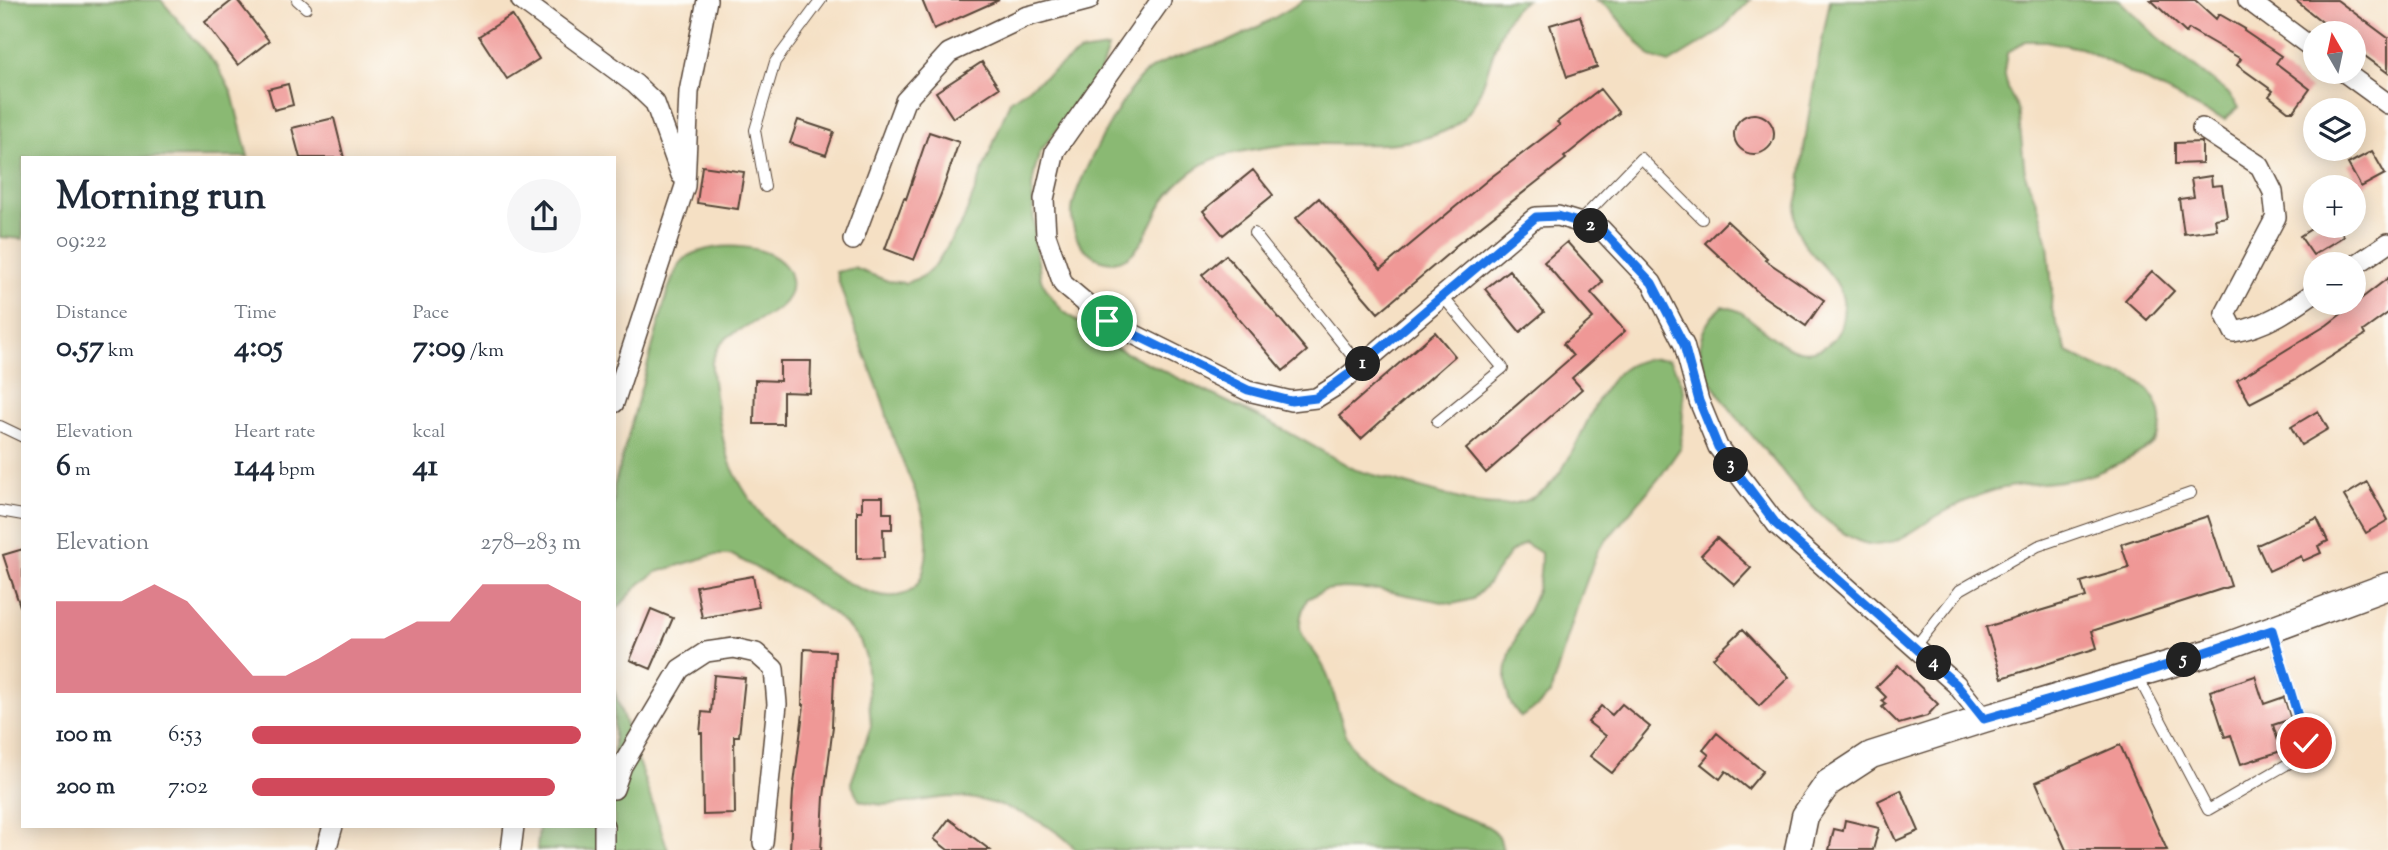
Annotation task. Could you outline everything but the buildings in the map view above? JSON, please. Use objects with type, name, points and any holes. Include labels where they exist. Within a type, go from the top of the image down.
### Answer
[{"type":"street","points":[[521,0],[635,84],[655,103],[685,186]]},
{"type":"street","points":[[616,397],[685,186],[689,92],[707,0]]},
{"type":"street","points":[[853,240],[905,101],[949,53],[1025,16],[1089,0]]},
{"type":"street","points":[[1161,0],[1055,151],[1044,199],[1046,235],[1063,284],[1107,321],[1248,390],[1291,401],[1316,398],[1339,384],[1536,217],[1558,216],[1601,229],[1652,283],[1684,345],[1699,401],[1718,447],[1777,525],[1916,646],[1956,684],[1984,719]]},
{"type":"street","points":[[2248,0],[2303,41]]},
{"type":"street","points":[[2360,84],[2388,104]]},
{"type":"street","points":[[2202,128],[2260,166],[2273,192],[2276,217],[2225,314],[2234,332],[2256,328],[2303,300]]},
{"type":"street","points":[[2366,258],[2388,243]]},
{"type":"street","points":[[1798,850],[1805,816],[1828,783],[1871,755],[2137,675],[2272,630],[2388,586]]},
{"type":"street","points":[[616,783],[622,766],[680,669],[706,652],[734,648],[756,653],[774,669],[777,704],[763,844]]},
{"type":"street","points":[[326,850],[332,828]]},
{"type":"street","points":[[511,828],[511,850]]},
{"type":"street","points":[[604,828],[604,850]]},
{"type":"lane","points":[[297,0],[306,8]]},
{"type":"lane","points":[[765,187],[755,130],[775,62],[821,0]]},
{"type":"lane","points":[[1580,221],[1642,158],[1702,219]]},
{"type":"lane","points":[[1254,233],[1360,366]]},
{"type":"lane","points":[[1437,422],[1503,368],[1443,296]]},
{"type":"lane","points":[[0,426],[21,436]]},
{"type":"lane","points":[[1916,646],[1959,590],[2038,546],[2191,493]]},
{"type":"lane","points":[[0,511],[21,515]]},
{"type":"lane","points":[[2137,675],[2208,810],[2298,758],[2306,743],[2272,630]]},
{"type":"green space","points":[[0,0],[161,0],[218,67],[232,93],[248,156],[21,156],[21,239],[0,237]]},
{"type":"green space","points":[[1304,0],[1526,0],[1512,12],[1503,28],[1474,104],[1462,120],[1445,131],[1388,144],[1281,146],[1220,157],[1201,166],[1176,186],[1131,254],[1110,262],[1099,259],[1086,250],[1079,243],[1073,228],[1075,199],[1100,141],[1123,101],[1142,76],[1161,63],[1239,36]]},
{"type":"green space","points":[[1597,0],[1750,0],[1718,33],[1669,63],[1650,57],[1611,10]]},
{"type":"green space","points":[[1830,0],[2119,0],[2157,37],[2228,93],[2239,107],[2225,119],[2208,113],[2084,49],[2046,41],[2025,41],[2007,53],[2004,72],[2009,92],[2018,108],[2025,174],[2039,209],[2048,244],[2051,307],[2067,352],[2105,371],[2133,378],[2154,398],[2160,411],[2161,426],[2156,439],[2147,448],[2088,476],[1987,492],[1951,508],[1899,539],[1879,545],[1868,544],[1834,527],[1815,510],[1722,398],[1707,373],[1700,351],[1704,329],[1722,306],[1740,312],[1778,341],[1799,351],[1809,352],[1824,347],[1834,338],[1842,322],[1844,306],[1841,292],[1835,280],[1801,238],[1795,220],[1809,115]]},
{"type":"green space","points":[[1108,48],[1095,88],[1061,124],[1040,152],[1032,187],[1035,243],[1041,280],[1050,295],[1062,310],[1106,343],[1277,426],[1356,470],[1474,503],[1493,505],[1527,500],[1548,486],[1565,465],[1604,391],[1620,372],[1641,360],[1669,360],[1679,375],[1684,392],[1681,447],[1660,477],[1598,550],[1550,694],[1537,707],[1521,717],[1510,702],[1506,686],[1509,659],[1535,596],[1540,575],[1541,553],[1525,543],[1510,553],[1473,599],[1453,604],[1381,590],[1344,588],[1325,590],[1307,599],[1302,612],[1300,629],[1329,678],[1344,729],[1357,753],[1375,770],[1404,789],[1445,810],[1494,830],[1503,850],[1076,850],[1053,830],[1021,813],[970,798],[942,798],[883,805],[859,800],[851,783],[871,726],[866,658],[860,641],[832,613],[801,592],[732,555],[713,555],[657,572],[640,584],[616,610],[616,480],[668,290],[676,270],[690,255],[714,248],[742,247],[769,254],[788,270],[791,280],[790,293],[784,303],[726,339],[718,348],[712,362],[715,395],[728,457],[748,497],[770,525],[790,544],[853,586],[876,594],[897,596],[914,588],[924,569],[927,552],[924,520],[836,272],[854,268],[888,281],[905,283],[922,277],[936,264],[963,221],[1010,101],[1080,52]]},
{"type":"green space","points":[[616,696],[668,850],[537,850],[539,828],[616,828]]},
{"type":"route","points":[[1107,321],[1248,390],[1291,401],[1316,398],[1339,384],[1536,217],[1558,216],[1580,221],[1601,229],[1652,283],[1684,345],[1699,401],[1718,447],[1777,525],[1916,646],[1971,700],[1984,719],[2137,675],[2272,630],[2306,743]]}]
